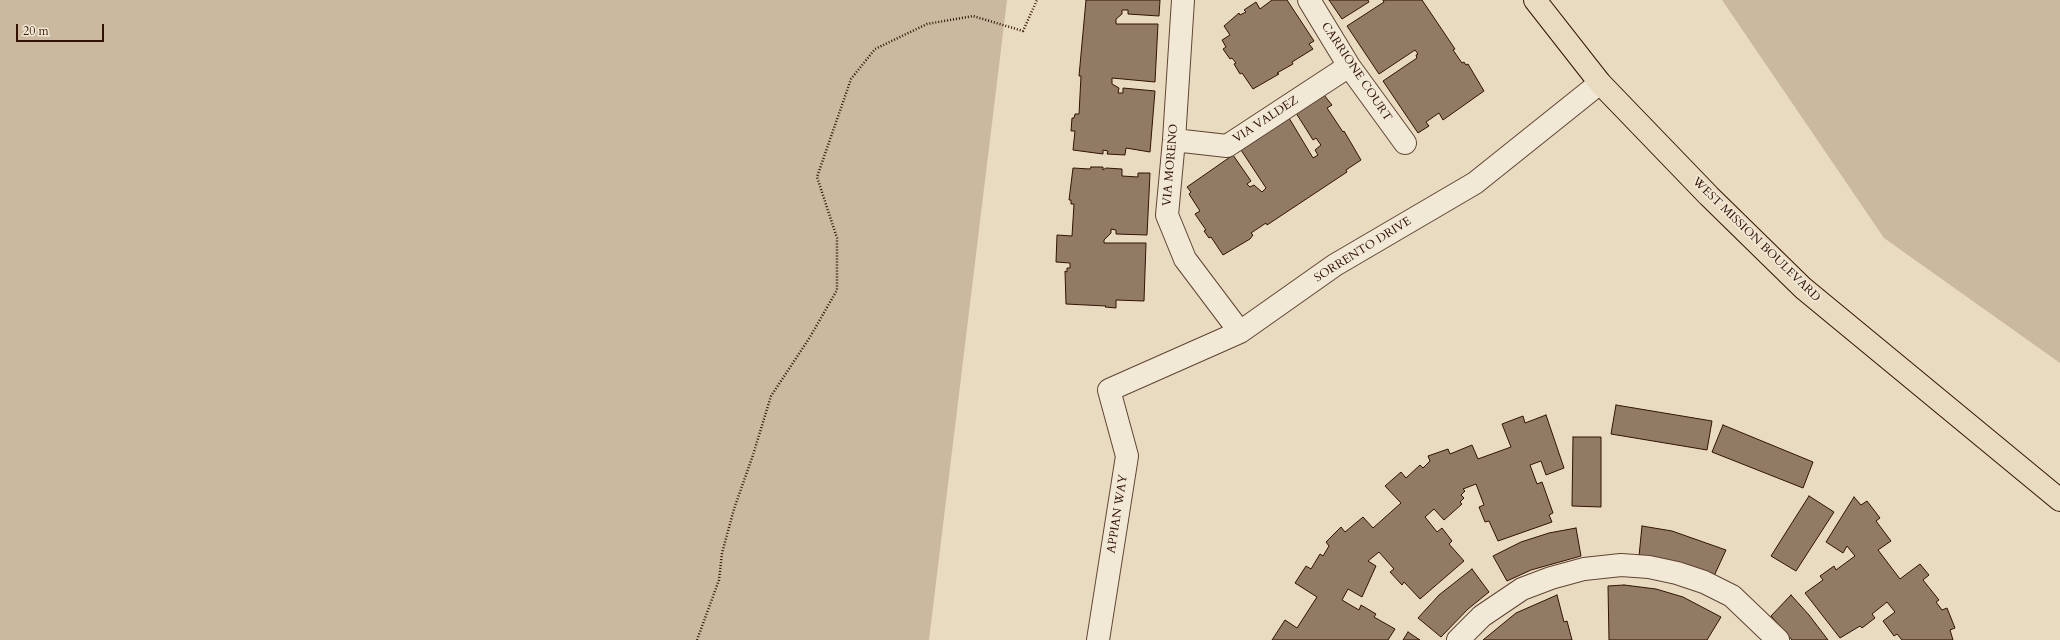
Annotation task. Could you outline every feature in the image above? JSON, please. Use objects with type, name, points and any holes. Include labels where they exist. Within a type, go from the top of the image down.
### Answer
[{"type":"main road","name":"WEST MISSION BOULEVARD","points":[[1535,0],[1600,83],[1709,196],[1803,288],[2060,500]]},
{"type":"street","name":"VIA MORENO","points":[[1183,0],[1174,140],[1167,215],[1185,259],[1240,332]]},
{"type":"street","name":"CARRIONE COURT","points":[[1308,0],[1349,66],[1405,143]]},
{"type":"street","name":"VIA VALDEZ","points":[[1174,140],[1227,146],[1349,66]]},
{"type":"street","name":"SORRENTO DRIVE","points":[[1109,390],[1240,332],[1335,265],[1475,183],[1600,83]]},
{"type":"street","name":"APPIAN WAY","points":[[1098,640],[1127,456],[1109,390]]},
{"type":"street","points":[[1458,640],[1482,616],[1522,589],[1551,578],[1584,569],[1622,565],[1650,567],[1677,573],[1732,596],[1778,640]]},
{"type":"path","points":[[696,640],[719,580],[722,553],[734,509],[753,455],[771,396],[810,337],[838,290],[837,238],[817,177],[851,79],[875,49],[927,24],[973,16],[1023,30],[1037,0]]},
{"type":"shaded area","points":[[0,0],[1007,0],[929,640],[0,640]]},
{"type":"shaded area","points":[[1722,0],[2060,0],[2060,363],[1884,238]]},
{"type":"building","points":[[1086,0],[1160,0],[1159,16],[1128,14],[1128,10],[1122,10],[1122,14],[1116,19],[1116,24],[1158,24],[1155,82],[1112,78],[1112,84],[1119,88],[1118,93],[1123,93],[1123,88],[1155,91],[1150,152],[1126,148],[1125,155],[1107,154],[1108,151],[1103,150],[1103,154],[1073,150],[1075,131],[1071,131],[1072,118],[1074,118],[1075,114],[1079,114],[1081,76],[1079,76]]},
{"type":"building","points":[[1272,0],[1287,0],[1314,41],[1309,44],[1313,49],[1292,62],[1293,64],[1277,73],[1279,74],[1253,89],[1242,73],[1240,74],[1234,64],[1236,63],[1232,58],[1230,59],[1223,49],[1226,47],[1222,40],[1230,35],[1224,26],[1239,13],[1240,15],[1246,12],[1244,10],[1256,2],[1260,9]]},
{"type":"building","points":[[1329,0],[1368,0],[1369,2],[1342,19]]},
{"type":"building","points":[[1383,0],[1422,0],[1455,49],[1453,50],[1462,63],[1464,62],[1466,65],[1468,64],[1484,91],[1443,120],[1439,113],[1426,122],[1429,126],[1418,133],[1383,81],[1417,58],[1416,55],[1418,54],[1415,50],[1379,74],[1347,26],[1384,2]]},
{"type":"building","points":[[1324,95],[1332,105],[1327,108],[1343,132],[1344,131],[1361,160],[1346,170],[1347,172],[1267,225],[1266,223],[1251,233],[1253,235],[1250,239],[1223,255],[1211,237],[1209,238],[1204,231],[1206,230],[1195,214],[1200,211],[1189,194],[1191,192],[1187,187],[1233,155],[1251,181],[1247,184],[1250,187],[1254,185],[1262,192],[1266,188],[1241,150],[1289,118],[1313,158],[1318,155],[1315,150],[1321,145],[1316,138],[1313,140],[1296,113]]},
{"type":"building","points":[[1091,167],[1103,167],[1103,170],[1106,168],[1122,169],[1122,176],[1138,177],[1138,173],[1150,173],[1147,235],[1116,234],[1116,230],[1111,229],[1111,233],[1104,240],[1104,243],[1146,243],[1144,301],[1116,300],[1116,308],[1066,304],[1065,271],[1067,272],[1067,268],[1070,268],[1070,263],[1056,262],[1057,235],[1072,236],[1074,204],[1071,204],[1071,200],[1069,200],[1073,168],[1090,169]]},
{"type":"building","points":[[1616,405],[1712,421],[1707,450],[1611,434]]},
{"type":"building","points":[[1546,415],[1564,468],[1546,475],[1541,461],[1530,465],[1537,484],[1542,482],[1553,513],[1549,515],[1552,522],[1498,541],[1489,521],[1485,522],[1479,507],[1484,505],[1476,484],[1463,489],[1465,491],[1461,495],[1464,498],[1460,502],[1462,504],[1444,520],[1434,509],[1425,517],[1437,532],[1442,528],[1452,541],[1449,544],[1464,561],[1420,599],[1404,582],[1402,585],[1390,572],[1394,569],[1379,552],[1368,561],[1376,566],[1362,597],[1348,589],[1342,600],[1359,610],[1361,605],[1376,614],[1374,617],[1395,629],[1388,640],[1272,640],[1285,620],[1297,628],[1317,597],[1295,583],[1306,566],[1311,569],[1320,554],[1323,556],[1329,546],[1326,542],[1341,527],[1345,532],[1363,517],[1373,528],[1401,503],[1385,486],[1401,472],[1406,478],[1420,465],[1423,468],[1430,461],[1428,456],[1448,449],[1450,454],[1472,445],[1478,459],[1511,447],[1502,424],[1523,416],[1525,423]]},
{"type":"building","points":[[1723,425],[1813,462],[1803,488],[1712,452]]},
{"type":"building","points":[[1573,437],[1601,437],[1601,507],[1572,506]]},
{"type":"building","points":[[1809,496],[1834,512],[1796,571],[1771,556]]},
{"type":"building","points":[[1854,497],[1861,505],[1867,501],[1880,518],[1876,521],[1891,541],[1878,550],[1900,579],[1920,564],[1929,575],[1923,580],[1939,600],[1936,602],[1942,610],[1947,608],[1955,628],[1950,630],[1953,640],[1902,640],[1897,634],[1894,636],[1883,621],[1895,612],[1887,602],[1872,614],[1875,618],[1862,628],[1860,626],[1840,638],[1805,593],[1823,580],[1820,576],[1834,566],[1836,570],[1855,556],[1847,546],[1843,553],[1826,542]]},
{"type":"building","points":[[1642,526],[1672,531],[1726,550],[1714,576],[1639,556]]},
{"type":"building","points":[[1576,528],[1581,556],[1531,570],[1507,581],[1493,556],[1521,542],[1549,533]]},
{"type":"building","points":[[1472,569],[1489,592],[1468,609],[1441,637],[1418,618],[1439,595]]},
{"type":"building","points":[[1624,585],[1656,589],[1683,597],[1721,617],[1707,640],[1609,640],[1608,586]]},
{"type":"building","points":[[1557,595],[1564,622],[1567,621],[1572,640],[1483,640],[1516,613]]},
{"type":"building","points":[[1791,595],[1809,615],[1828,640],[1792,640],[1771,616]]},
{"type":"building","points":[[1408,632],[1420,640],[1403,640]]}]
